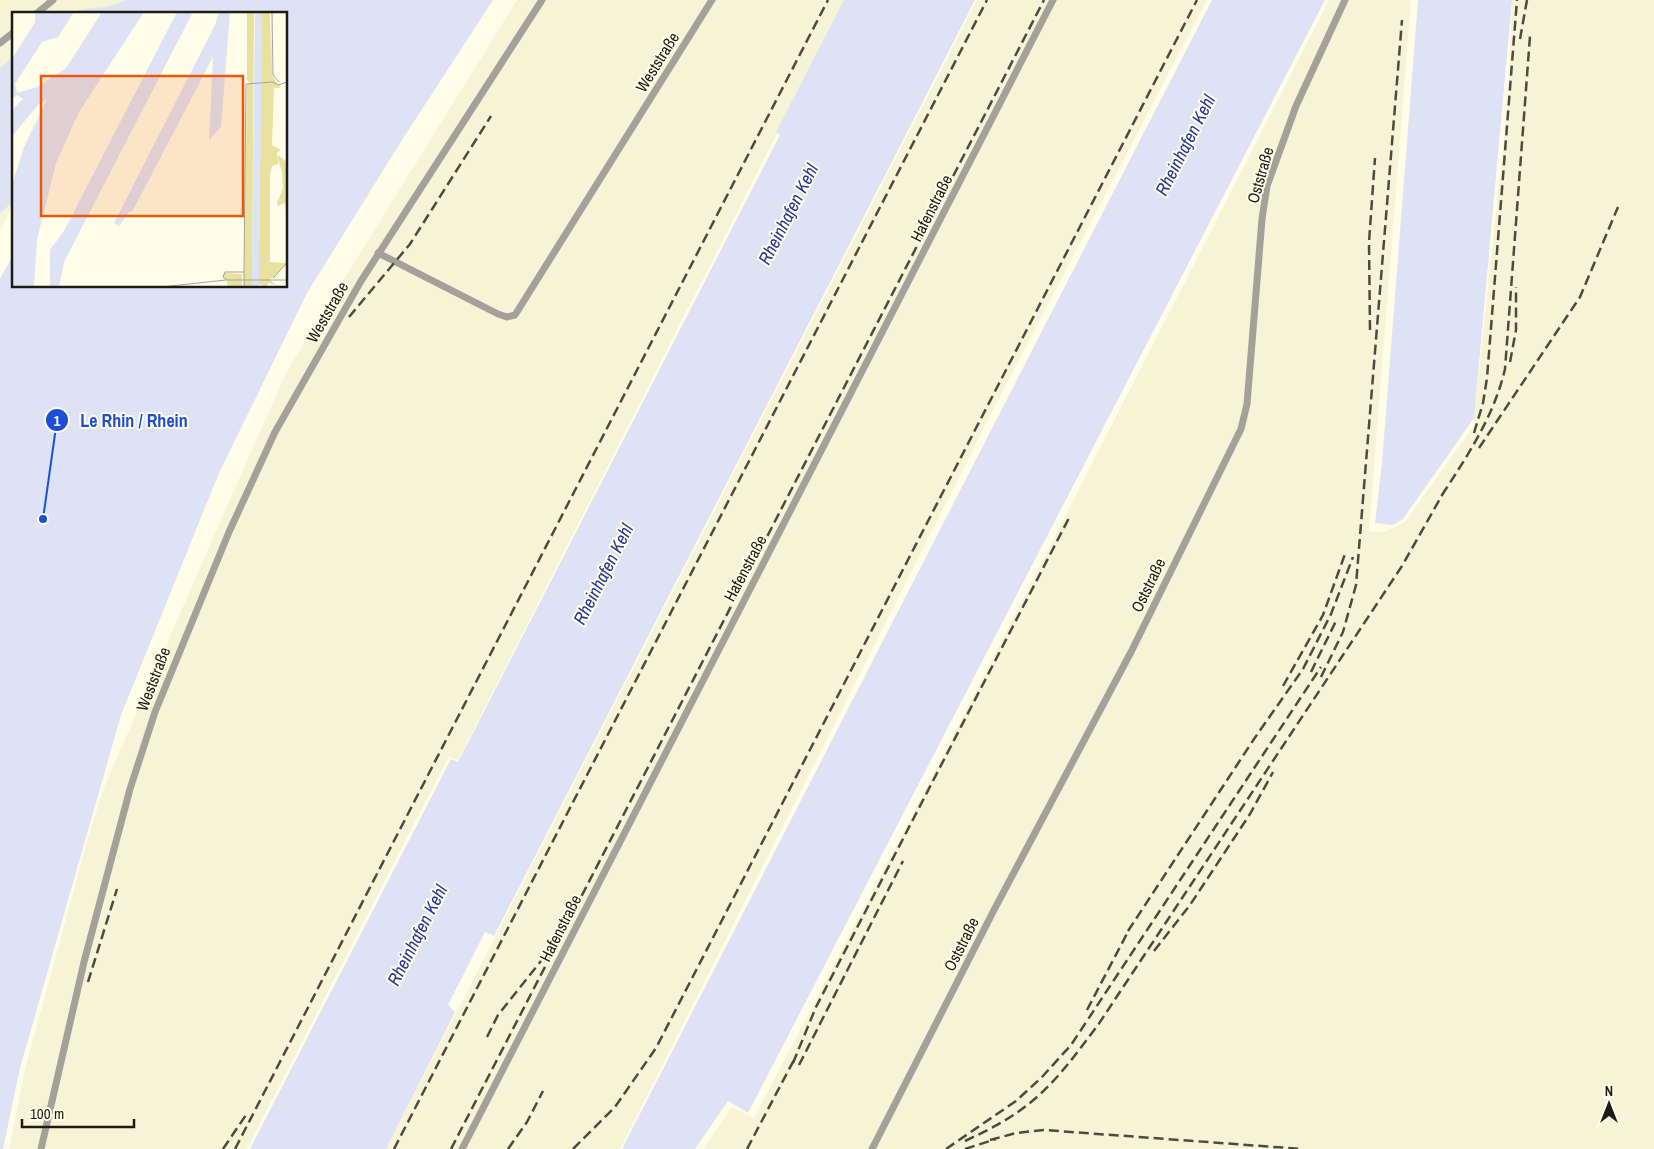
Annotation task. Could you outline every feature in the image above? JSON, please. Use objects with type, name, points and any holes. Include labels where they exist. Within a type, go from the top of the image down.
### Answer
[{"type":"street","points":[[38,12],[53,0]]},
{"type":"street","name":"Weststraße","points":[[41,1149],[84,962],[110,862],[155,712],[207,583],[275,432],[378,253],[542,0]]},
{"type":"street","name":"Weststraße","points":[[378,253],[498,314],[507,317],[515,315],[712,0]]},
{"type":"street","name":"Hafenstraße","points":[[462,1149],[1053,0]]},
{"type":"street","name":"Oststraße","points":[[872,1149],[991,916],[1131,652],[1241,429],[1247,404],[1262,219],[1267,186],[1296,106],[1345,0]]},
{"type":"street","points":[[0,43],[12,34]]},
{"type":"shaded area","points":[[0,0],[139,0],[131,12],[12,12],[12,206],[0,231]]},
{"type":"shaded area","points":[[517,0],[845,0],[458,760],[449,756],[247,1149],[9,1149],[25,1069],[91,827],[105,785],[227,506],[287,371]]},
{"type":"shaded area","points":[[977,0],[1207,0],[996,404],[620,1149],[386,1149]]},
{"type":"shaded area","points":[[1329,0],[1411,0],[1369,531],[1384,532],[1405,522],[1473,427],[1508,101],[1512,0],[1654,0],[1654,1149],[703,1149],[732,1107],[754,1118],[921,798]]},
{"type":"water","points":[[126,0],[493,0],[402,140],[307,293],[219,473],[121,715],[20,1068],[3,1149],[0,1149],[0,279],[12,257],[12,288],[288,288],[288,12],[72,12],[107,7]]},
{"type":"water","name":"Rheinhafen Kehl","points":[[844,0],[975,0],[494,936],[485,932],[448,1005],[455,1012],[386,1149],[250,1149],[451,759],[458,762],[780,135],[776,132]]},
{"type":"water","name":"Rheinhafen Kehl","points":[[1212,0],[1325,0],[748,1113],[728,1101],[695,1149],[622,1149]]},
{"type":"water","points":[[1418,0],[1512,0],[1474,418],[1403,519],[1393,525],[1375,523],[1382,463]]},
{"type":"water","points":[[12,58],[12,203],[0,213],[0,68]]},
{"type":"railway","points":[[235,1149],[828,0]]},
{"type":"railway","points":[[394,1149],[987,0]]},
{"type":"railway","points":[[451,1149],[1044,0]]},
{"type":"railway","points":[[573,1149],[615,1107],[656,1048],[1197,0]]},
{"type":"railway","points":[[1474,433],[1483,403],[1487,378],[1517,0]]},
{"type":"railway","points":[[1520,39],[1527,0]]},
{"type":"railway","points":[[1321,677],[1343,632],[1356,585],[1402,20]]},
{"type":"railway","points":[[1442,495],[1479,435],[1494,403],[1505,369],[1530,36]]},
{"type":"railway","points":[[349,317],[410,244],[491,116]]},
{"type":"railway","points":[[1370,330],[1369,242],[1375,158]]},
{"type":"railway","points":[[1479,448],[1580,297],[1618,207]]},
{"type":"railway","points":[[1510,362],[1516,330],[1516,287]]},
{"type":"railway","points":[[965,1141],[1004,1121],[1037,1097],[1065,1068],[1098,1025],[1402,566],[1445,490]]},
{"type":"railway","points":[[793,1063],[816,1007],[1070,516]]},
{"type":"railway","points":[[1283,686],[1323,615],[1345,554]]},
{"type":"railway","points":[[1128,931],[1254,739],[1303,669],[1331,614],[1353,557]]},
{"type":"railway","points":[[1311,672],[1336,621]]},
{"type":"railway","points":[[946,1149],[1016,1101],[1042,1077],[1071,1045],[1321,667]]},
{"type":"railway","points":[[1154,951],[1190,905],[1250,814],[1273,772]]},
{"type":"railway","points":[[799,1065],[903,861]]},
{"type":"railway","points":[[88,982],[117,889]]},
{"type":"railway","points":[[1087,1010],[1131,926]]},
{"type":"railway","points":[[487,1037],[498,1015],[541,961]]},
{"type":"railway","points":[[747,1149],[795,1058]]},
{"type":"railway","points":[[508,1149],[527,1122],[543,1091]]},
{"type":"railway","points":[[223,1149],[248,1112]]},
{"type":"railway","points":[[990,1140],[1016,1133],[1044,1130],[1302,1149]]},
{"type":"railway","points":[[965,1149],[996,1139]]},
{"type":"place","name":"Le Rhin / Rhein","points":[[43,519]]}]
